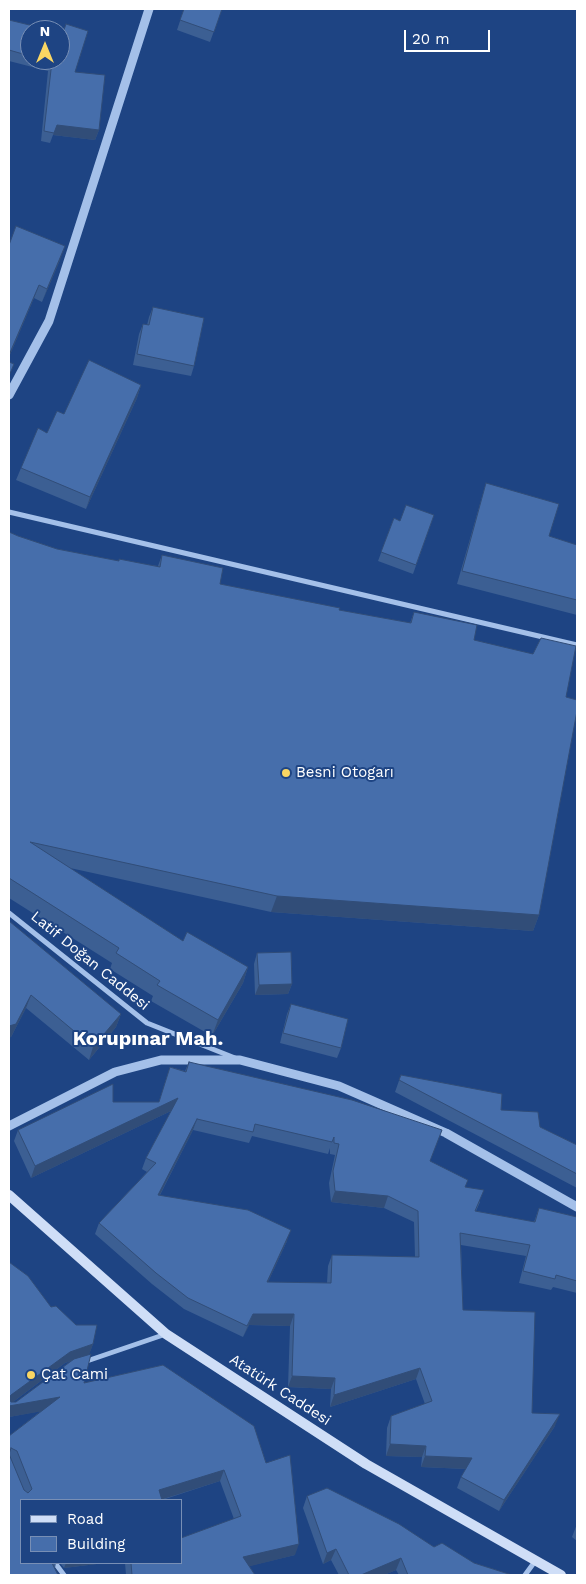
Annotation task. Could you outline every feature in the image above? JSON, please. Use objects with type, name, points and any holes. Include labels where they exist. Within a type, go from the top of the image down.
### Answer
[{"type":"main road","name":"Atatürk Caddesi","points":[[9,1195],[166,1334],[366,1464],[561,1575]]},
{"type":"street","points":[[9,395],[49,320],[149,9]]},
{"type":"street","points":[[9,512],[577,645]]},
{"type":"street","name":"Latif Doğan Caddesi","points":[[9,912],[147,1023],[240,1060]]},
{"type":"street","points":[[9,1126],[115,1072],[161,1060],[240,1060],[339,1086],[446,1133],[577,1207]]},
{"type":"street","points":[[77,1364],[166,1334]]},
{"type":"street","points":[[525,1575],[536,1560]]},
{"type":"street","points":[[56,1564],[64,1575]]},
{"type":"building","points":[[184,9],[222,9],[214,32],[180,20]]},
{"type":"building","points":[[9,20],[20,23],[20,53],[9,50]]},
{"type":"building","points":[[70,25],[88,31],[75,72],[105,75],[99,130],[57,125],[54,133],[44,131],[51,70],[70,70]]},
{"type":"building","points":[[16,226],[65,246],[47,289],[39,285],[9,355],[9,245]]},
{"type":"building","points":[[153,307],[204,318],[194,366],[137,354],[143,324],[149,325]]},
{"type":"building","points":[[89,360],[141,385],[90,497],[21,468],[38,428],[47,433],[57,411],[64,414]]},
{"type":"building","points":[[9,362],[14,364],[9,376]]},
{"type":"building","points":[[486,483],[559,504],[549,536],[577,545],[577,600],[462,571]]},
{"type":"building","points":[[406,505],[434,515],[416,565],[381,552],[394,518],[400,521]]},
{"type":"building","name":"Besni Otogarı","points":[[9,532],[57,549],[119,561],[119,559],[160,567],[162,555],[223,568],[220,584],[340,608],[339,610],[411,623],[414,612],[477,625],[474,640],[533,654],[541,638],[576,646],[566,697],[577,700],[577,711],[539,915],[277,896],[30,842],[183,941],[187,932],[248,967],[218,1020],[157,985],[160,981],[116,953],[119,948],[9,878]]},
{"type":"building","points":[[9,921],[121,1014],[93,1047],[31,995],[16,1024],[9,1026]]},
{"type":"building","points":[[291,952],[292,984],[259,985],[257,953]]},
{"type":"building","points":[[291,1004],[348,1019],[341,1048],[283,1033]]},
{"type":"building","points":[[189,1062],[352,1100],[442,1130],[430,1161],[468,1180],[465,1187],[484,1190],[475,1211],[535,1222],[539,1208],[577,1217],[577,1281],[556,1275],[555,1279],[523,1271],[530,1245],[460,1233],[463,1310],[535,1312],[532,1413],[560,1414],[504,1500],[461,1477],[472,1458],[425,1456],[426,1446],[390,1444],[391,1416],[432,1401],[420,1368],[334,1395],[335,1378],[292,1376],[294,1314],[253,1314],[247,1326],[188,1298],[156,1273],[99,1223],[156,1163],[146,1158],[178,1098],[35,1166],[18,1130],[113,1084],[113,1102],[159,1102],[170,1067],[186,1072]],"holes":[[[197,1119],[253,1132],[255,1124],[332,1142],[334,1137],[334,1143],[339,1144],[333,1171],[335,1191],[388,1196],[418,1211],[419,1257],[332,1255],[331,1283],[267,1282],[291,1230],[248,1210],[158,1195]]]},
{"type":"building","points":[[401,1075],[502,1094],[501,1110],[538,1112],[540,1127],[577,1145],[577,1174],[399,1080]]},
{"type":"building","points":[[9,1262],[28,1276],[51,1307],[56,1306],[76,1325],[97,1325],[93,1344],[70,1352],[9,1398]]},
{"type":"building","points":[[91,1354],[84,1383],[163,1365],[254,1426],[266,1463],[290,1455],[299,1544],[243,1557],[255,1575],[132,1575],[131,1564],[182,1564],[182,1538],[241,1516],[224,1470],[159,1490],[162,1499],[20,1499],[20,1564],[52,1564],[58,1575],[9,1575],[9,1454],[9,1436],[60,1397],[9,1406],[9,1398],[11,1402],[16,1402],[74,1359]],"holes":[[[11,1448],[17,1451],[32,1489],[28,1493],[24,1490],[9,1454]]]},
{"type":"building","points":[[327,1488],[399,1524],[434,1547],[442,1543],[474,1563],[512,1575],[408,1575],[401,1558],[361,1575],[349,1575],[336,1549],[327,1553],[307,1496]]},
{"type":"place","name":"Besni Otogarı","points":[[286,773]]},
{"type":"place","name":"Çat Cami","points":[[31,1375]]},
{"type":"district","name":"Korupınar Mah.","points":[[148,1039]]}]
